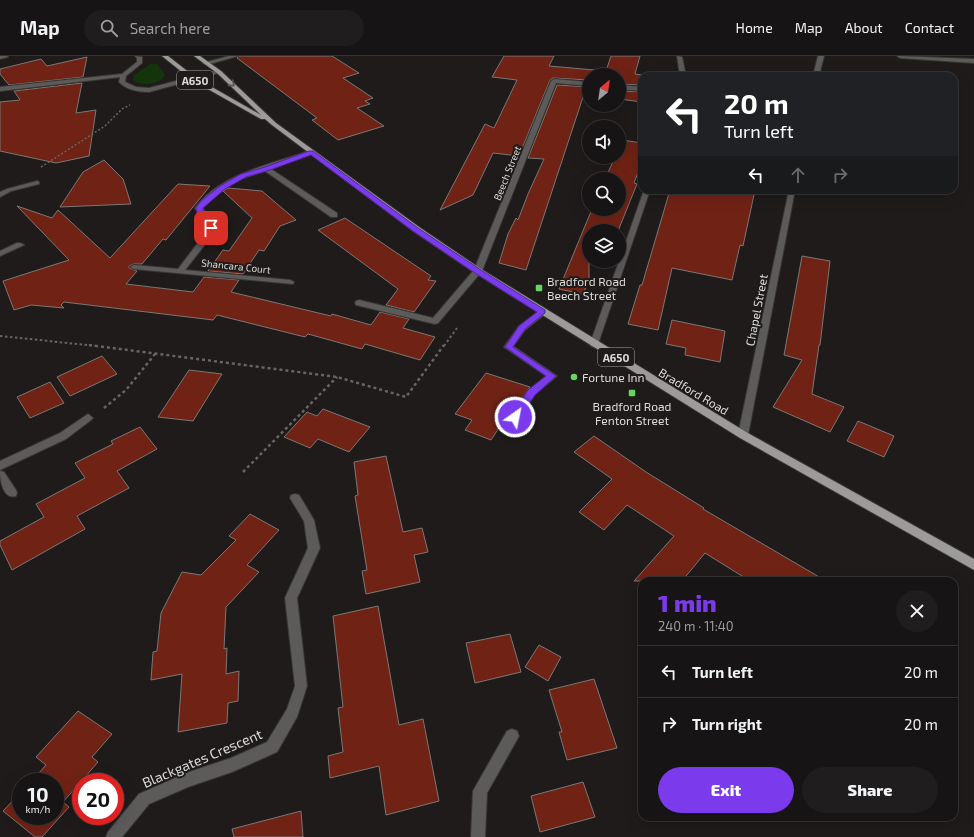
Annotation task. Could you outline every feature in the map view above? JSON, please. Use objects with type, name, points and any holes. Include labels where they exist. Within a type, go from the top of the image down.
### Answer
[{"type":"main road","name":"Bradford Road","points":[[164,56],[194,79],[274,124],[416,230],[542,312],[743,435],[974,565]]},
{"type":"main road","name":"Bradford Road","points":[[197,56],[219,72],[274,124]]},
{"type":"street","points":[[0,89],[124,75],[139,63],[140,58],[138,56]]},
{"type":"street","points":[[206,63],[235,56]]},
{"type":"street","points":[[817,72],[821,56]]},
{"type":"street","points":[[900,56],[974,61]]},
{"type":"street","points":[[678,57],[682,72]]},
{"type":"street","points":[[124,75],[122,82],[128,87],[138,90],[149,90],[219,72]]},
{"type":"street","name":"Beech Street","points":[[359,302],[435,321],[478,271],[554,81],[582,83]]},
{"type":"street","points":[[626,88],[638,89]]},
{"type":"street","name":"Shancara Court","points":[[181,270],[208,235],[211,228],[199,208],[203,202],[232,180],[243,175],[267,169],[311,152]]},
{"type":"street","points":[[267,169],[334,215]]},
{"type":"street","points":[[0,195],[9,190],[37,183]]},
{"type":"street","points":[[594,344],[645,194]]},
{"type":"street","name":"Chapel Street","points":[[743,435],[791,194]]},
{"type":"street","points":[[0,254],[20,245]]},
{"type":"street","name":"Shancara Court","points":[[134,267],[181,270],[290,282]]},
{"type":"street","points":[[530,423],[515,417],[532,393],[552,376],[508,347],[522,328],[542,312]]},
{"type":"street","points":[[0,466],[62,436],[88,418]]},
{"type":"street","points":[[0,475],[12,493]]},
{"type":"street","name":"Blackgates Crescent","points":[[112,837],[144,799],[186,780],[232,765],[272,747],[292,712],[301,686],[291,598],[314,548],[308,520],[295,498]]},
{"type":"street","points":[[478,837],[480,791],[512,736]]},
{"type":"path","points":[[9,190],[24,177],[105,126],[122,109],[140,99],[149,90]]},
{"type":"path","points":[[0,336],[337,377],[406,397],[460,324]]},
{"type":"path","points":[[88,418],[116,400],[136,381],[155,354]]},
{"type":"path","points":[[243,472],[337,377]]},
{"type":"green space","points":[[150,64],[157,64],[165,75],[163,78],[150,84],[141,84],[133,80],[133,76]]},
{"type":"building","points":[[239,56],[332,56],[359,73],[343,78],[373,98],[365,101],[370,104],[357,108],[384,126],[338,140],[312,120],[317,118],[237,58]]},
{"type":"building","points":[[504,56],[554,56],[549,66],[582,69],[582,80],[553,78],[550,80],[519,156],[493,153],[473,195],[440,210],[485,124],[494,128],[517,80],[492,77]]},
{"type":"building","points":[[611,56],[640,56],[635,74],[638,74],[638,85],[626,84],[626,68],[607,68]]},
{"type":"building","points":[[87,57],[83,77],[9,85],[0,74],[0,69],[41,59],[47,66]]},
{"type":"building","points":[[82,83],[76,113],[96,110],[89,156],[56,163],[0,151],[0,102],[20,100],[14,91]]},
{"type":"building","points":[[557,85],[582,87],[582,100],[526,270],[499,263],[508,234],[516,218],[518,220],[544,159],[528,158]]},
{"type":"building","points":[[626,91],[638,92],[638,101],[626,100]]},
{"type":"building","points":[[626,141],[638,142],[638,172],[634,183],[637,184],[626,211],[626,172],[608,172],[612,164],[626,164]]},
{"type":"building","points":[[104,160],[123,179],[131,204],[60,207],[83,172]]},
{"type":"building","points":[[178,184],[210,186],[166,240],[163,239],[142,264],[134,264],[129,266],[129,268],[137,271],[126,284],[193,292],[204,277],[239,280],[231,292],[331,316],[332,314],[371,325],[380,312],[409,319],[403,328],[435,337],[420,360],[365,344],[362,349],[308,334],[305,337],[217,315],[213,320],[64,302],[61,305],[64,308],[31,305],[14,310],[3,281],[69,260],[17,206],[52,218],[58,210],[110,258]]},
{"type":"building","points":[[228,188],[262,191],[296,220],[280,226],[264,251],[259,250],[243,274],[208,271],[223,250],[229,251],[252,218],[223,191]]},
{"type":"building","points":[[669,194],[754,194],[743,246],[740,245],[732,280],[672,268],[658,330],[628,324],[640,285],[642,285]]},
{"type":"building","points":[[589,216],[624,216],[621,224],[586,224]]},
{"type":"building","points":[[345,218],[431,276],[428,280],[436,281],[414,312],[386,305],[398,289],[318,230]]},
{"type":"building","points":[[582,233],[582,268],[589,268],[589,280],[583,294],[559,289]]},
{"type":"building","points":[[802,256],[830,261],[820,345],[812,394],[844,407],[830,432],[773,407],[802,360],[784,355]]},
{"type":"building","points":[[672,320],[725,331],[720,362],[685,355],[686,348],[666,344]]},
{"type":"building","points":[[102,356],[117,374],[70,396],[57,377]]},
{"type":"building","points":[[189,370],[222,374],[193,421],[158,417]]},
{"type":"building","points":[[486,373],[530,387],[514,409],[512,408],[491,440],[465,430],[472,420],[455,414]]},
{"type":"building","points":[[50,382],[64,403],[30,418],[17,397]]},
{"type":"building","points":[[323,409],[370,427],[349,452],[318,439],[310,448],[284,437],[307,412],[317,416]]},
{"type":"building","points":[[858,421],[894,436],[884,457],[847,441]]},
{"type":"building","points":[[140,427],[157,449],[117,471],[129,488],[77,516],[85,529],[12,570],[0,545],[0,541],[44,517],[36,504],[85,478],[75,463],[113,444],[111,441]]},
{"type":"building","points":[[594,436],[646,472],[704,508],[703,509],[819,577],[744,577],[705,553],[685,577],[638,577],[638,581],[634,581],[674,536],[627,505],[604,530],[579,512],[612,479],[574,452]]},
{"type":"building","points":[[386,456],[403,532],[422,528],[428,552],[414,555],[420,582],[366,594],[362,571],[367,570],[355,496],[358,495],[354,462]]},
{"type":"building","points":[[250,514],[279,530],[247,565],[259,572],[226,607],[224,649],[227,648],[226,674],[239,671],[238,701],[228,703],[227,723],[178,732],[182,674],[151,680],[153,652],[157,651],[161,613],[182,572],[201,575],[236,540],[229,536]]},
{"type":"building","points":[[378,606],[399,725],[423,719],[439,801],[386,815],[379,766],[330,778],[328,756],[343,752],[338,708],[343,707],[333,616]]},
{"type":"building","points":[[510,634],[521,672],[475,683],[466,643]]},
{"type":"building","points":[[539,645],[561,657],[548,681],[525,667]]},
{"type":"building","points":[[594,679],[617,748],[567,760],[559,732],[562,732],[549,690]]},
{"type":"building","points":[[78,711],[112,734],[92,757],[98,762],[88,773],[72,773],[72,792],[64,801],[64,773],[39,773],[46,765],[36,757]]},
{"type":"building","points":[[583,782],[595,817],[540,832],[531,796]]},
{"type":"building","points":[[12,802],[12,818],[3,811]]},
{"type":"building","points":[[64,803],[69,807],[64,813]]},
{"type":"building","points":[[301,811],[303,837],[234,837],[232,829]]},
{"type":"building","points":[[20,825],[53,825],[42,837],[35,837]]},
{"type":"place","name":"Bradford Road Beech Street","points":[[539,288]]},
{"type":"place","name":"Fortune Inn","points":[[574,377]]},
{"type":"place","name":"Bradford Road Fenton Street","points":[[632,393]]},
{"type":"route","points":[[211,228],[199,208],[203,202],[222,187],[243,175],[267,169],[311,152],[416,230],[542,312],[522,328],[508,347],[552,376],[532,393],[515,417]]}]
